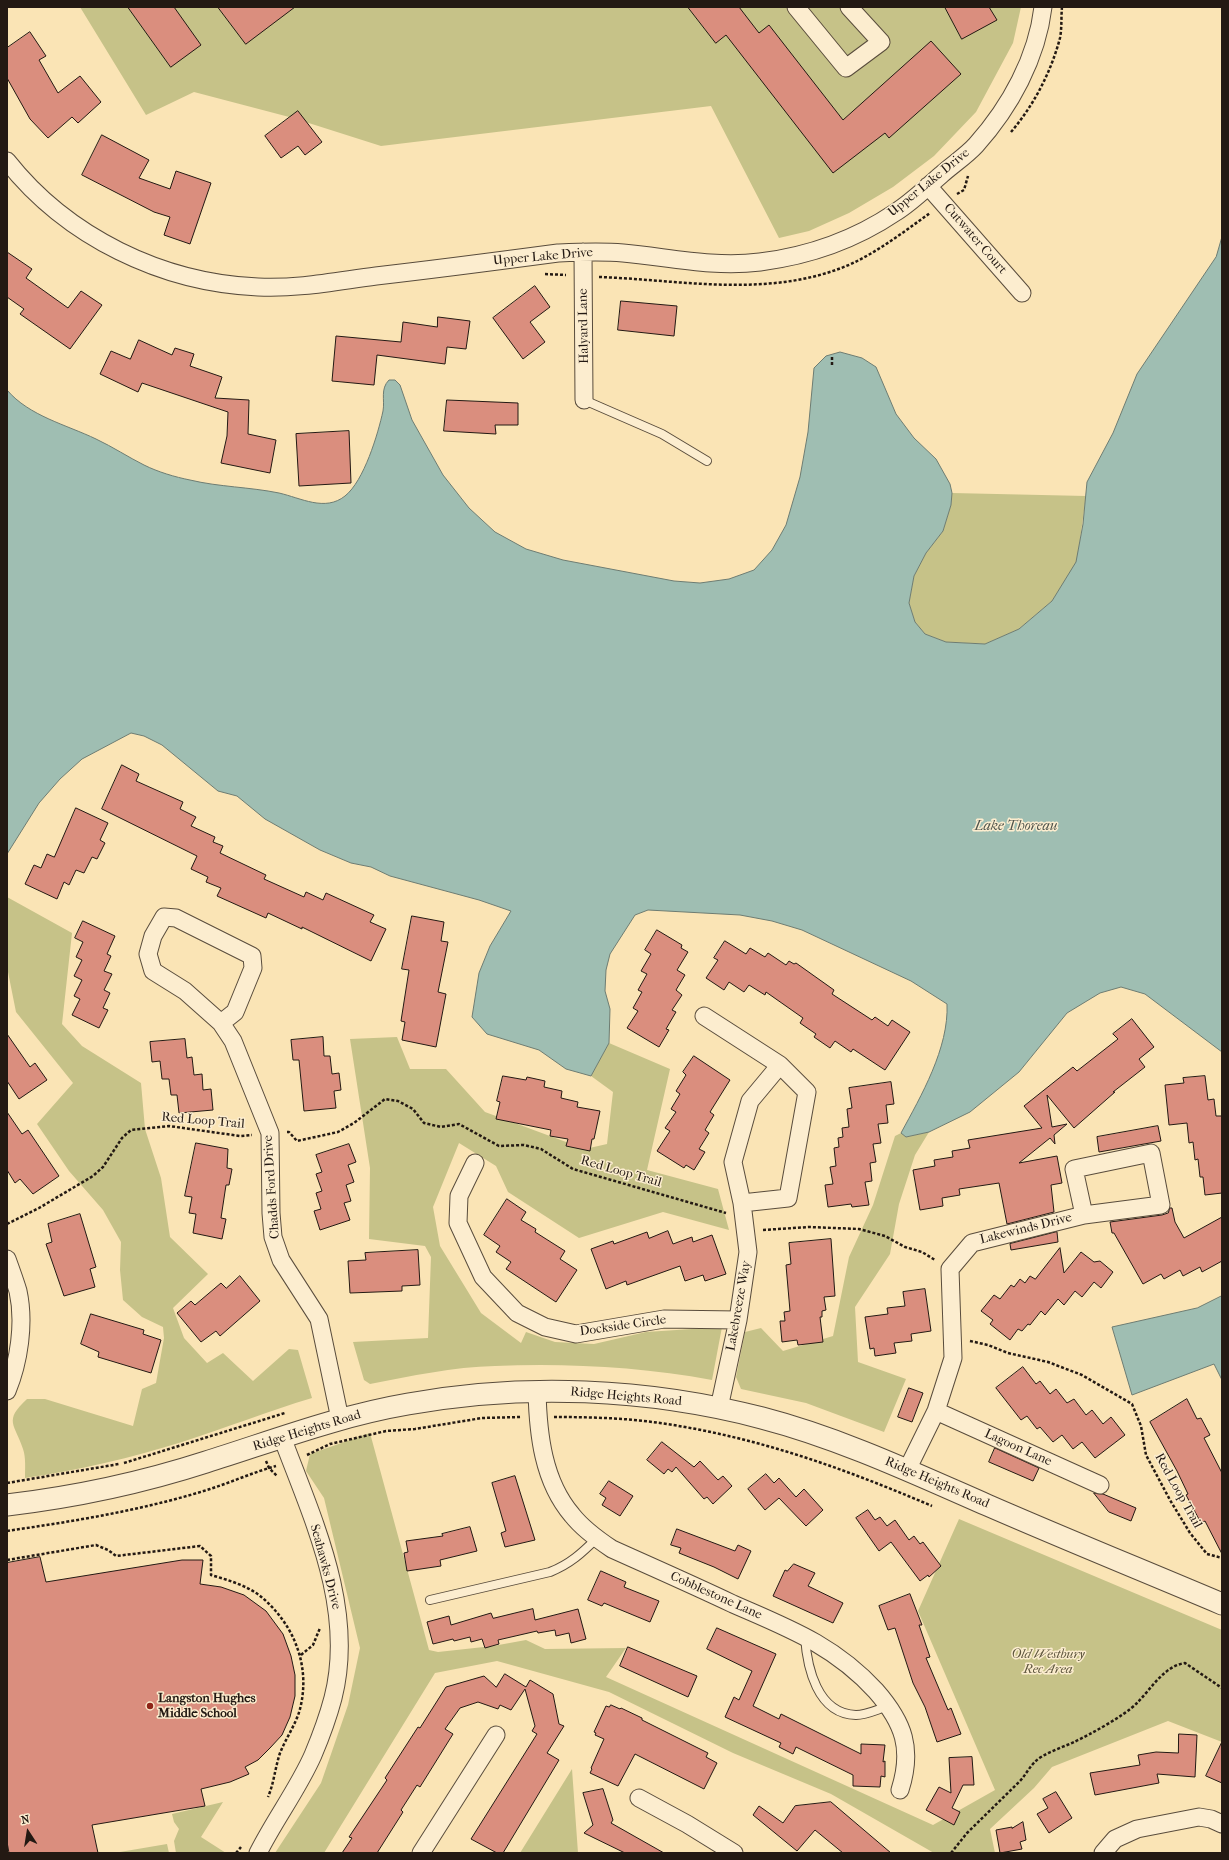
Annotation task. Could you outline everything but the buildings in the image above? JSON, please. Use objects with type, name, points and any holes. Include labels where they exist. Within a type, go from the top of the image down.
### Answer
[{"type":"street","points":[[796,7],[846,68],[882,42],[849,7]]},
{"type":"street","name":"Upper Lake Drive","points":[[7,161],[40,197],[71,222],[103,243],[138,260],[165,270],[212,282],[259,287],[302,286],[558,253],[583,252],[622,253],[723,264],[759,262],[790,257],[831,245],[864,231],[897,212],[975,146],[998,118],[1015,90],[1030,60],[1040,28],[1043,7]]},
{"type":"street","name":"Cutwater Court","points":[[928,186],[1022,293]]},
{"type":"street","name":"Halyard Lane","points":[[583,252],[584,400]]},
{"type":"street","name":"Chadds Ford Drive","points":[[221,1023],[235,1012],[254,968],[252,956],[176,918],[164,917],[153,936],[148,954],[154,971],[185,991],[221,1023],[233,1041],[270,1133],[271,1213],[273,1237],[281,1260],[319,1319],[340,1419]]},
{"type":"street","points":[[704,1016],[780,1065],[807,1092],[788,1198],[742,1203]]},
{"type":"street","name":"Lakebreeze Way","points":[[719,1408],[738,1320],[748,1252],[746,1225],[733,1162],[750,1101],[780,1065]]},
{"type":"street","name":"Lakewinds Drive","points":[[950,1269],[972,1243],[1084,1215],[1161,1205],[1151,1153],[1074,1169],[1084,1215]]},
{"type":"street","name":"Dockside Circle","points":[[475,1163],[459,1196],[458,1223],[483,1276],[517,1313],[545,1327],[576,1334],[664,1319],[738,1320]]},
{"type":"street","points":[[7,1259],[18,1292],[20,1319],[18,1350],[13,1377],[7,1391]]},
{"type":"street","points":[[907,1470],[936,1411],[953,1358],[950,1269]]},
{"type":"street","name":"Ridge Heights Road","points":[[7,1505],[62,1499],[141,1481],[205,1463],[340,1419],[407,1404],[467,1395],[537,1391],[631,1395],[719,1408],[762,1418],[809,1432],[907,1470],[1222,1604]]},
{"type":"street","name":"Cobblestone Lane","points":[[537,1391],[540,1440],[547,1468],[559,1495],[572,1515],[597,1538],[612,1549],[805,1636],[840,1657],[861,1675],[889,1706],[897,1720],[905,1739],[907,1754],[906,1773],[900,1790]]},
{"type":"street","name":"Lagoon Lane","points":[[936,1411],[1100,1485]]},
{"type":"street","name":"Seahawks Drive","points":[[258,1853],[276,1820],[298,1786],[312,1756],[334,1696],[338,1663],[338,1612],[333,1586],[316,1529],[282,1437]]},
{"type":"street","points":[[421,1853],[496,1735]]},
{"type":"street","points":[[640,1798],[687,1824],[734,1853]]},
{"type":"street","points":[[1103,1853],[1115,1840],[1136,1829],[1199,1816],[1222,1824]]},
{"type":"lane","points":[[584,400],[662,434],[707,461]]},
{"type":"lane","points":[[430,1600],[550,1572],[578,1558],[597,1538]]},
{"type":"lane","points":[[805,1636],[809,1667],[815,1684],[826,1700],[837,1710],[846,1714],[857,1715],[889,1706]]},
{"type":"path","points":[[832,355],[832,365]]},
{"type":"path","name":"Red Loop Trail","points":[[7,1224],[39,1208],[93,1176],[103,1167],[122,1138],[131,1130],[169,1126],[240,1136],[289,1132],[297,1141],[338,1132],[354,1123],[385,1099],[398,1101],[413,1109],[424,1123],[441,1127],[459,1124],[499,1146],[524,1145],[541,1149],[573,1169],[725,1212],[746,1225],[764,1231],[809,1227],[859,1229],[885,1236],[906,1247],[922,1252],[950,1269]]},
{"type":"path","name":"Red Loop Trail","points":[[968,1341],[988,1345],[1008,1353],[1048,1362],[1082,1375],[1132,1404],[1140,1426],[1146,1455],[1170,1500],[1190,1533],[1207,1554],[1222,1558]]},
{"type":"path","points":[[7,1483],[122,1464],[285,1413]]},
{"type":"path","points":[[7,1531],[77,1521],[140,1508],[210,1489],[269,1468],[291,1462],[330,1444],[386,1431],[415,1429],[482,1418],[538,1416],[659,1423],[717,1433],[774,1446],[826,1463],[932,1506]]},
{"type":"path","points":[[269,1468],[279,1477]]},
{"type":"path","points":[[7,1560],[96,1545],[108,1550],[116,1556],[200,1546],[210,1556],[212,1575],[240,1584],[252,1591],[276,1611],[292,1634],[300,1654],[304,1679],[300,1709],[283,1745],[274,1784],[266,1803]]},
{"type":"path","points":[[300,1654],[312,1645],[319,1634],[321,1621]]},
{"type":"path","points":[[951,1853],[967,1833],[1000,1803],[1026,1774],[1031,1765],[1041,1757],[1076,1741],[1126,1712],[1136,1704],[1168,1671],[1178,1664],[1185,1663],[1222,1688]]},
{"type":"green space","points":[[80,7],[1021,7],[1013,43],[976,112],[934,156],[893,187],[849,213],[809,231],[779,238],[711,106],[381,146],[293,118],[194,92],[146,115]]},
{"type":"green space","points":[[952,493],[1086,496],[1077,562],[1052,601],[1019,629],[985,644],[946,642],[925,634],[915,622],[909,603],[914,576],[926,553],[943,531],[951,505]]},
{"type":"green space","points":[[7,897],[72,933],[62,1024],[82,1046],[141,1083],[145,1129],[161,1178],[170,1237],[208,1274],[173,1308],[184,1338],[207,1363],[223,1353],[253,1381],[289,1349],[298,1350],[312,1398],[279,1408],[198,1437],[144,1453],[105,1463],[25,1478],[24,1452],[13,1423],[15,1413],[20,1406],[27,1399],[45,1399],[133,1426],[142,1389],[156,1383],[164,1338],[163,1327],[142,1317],[123,1300],[120,1270],[121,1242],[103,1210],[69,1171],[37,1124],[73,1083],[16,1012],[7,967]]},
{"type":"green space","points":[[397,1037],[410,1069],[446,1069],[485,1112],[585,1149],[607,1144],[613,1092],[591,1076],[609,1043],[670,1069],[647,1170],[718,1189],[729,1230],[663,1212],[579,1238],[508,1192],[496,1166],[459,1143],[433,1207],[440,1246],[481,1313],[521,1343],[526,1332],[555,1342],[594,1344],[646,1332],[722,1327],[712,1380],[631,1369],[522,1365],[464,1368],[432,1372],[370,1384],[364,1380],[353,1342],[428,1338],[431,1257],[425,1246],[369,1239],[370,1168],[350,1039]]},
{"type":"green space","points":[[929,1132],[915,1155],[899,1204],[890,1254],[855,1307],[858,1362],[906,1379],[884,1432],[806,1403],[741,1389],[736,1377],[745,1332],[761,1328],[783,1351],[833,1336],[849,1257],[873,1205],[895,1136],[901,1133],[906,1137]]},
{"type":"green space","name":"Old Westbury Rec Area","points":[[370,1433],[429,1650],[438,1652],[493,1646],[526,1640],[545,1649],[626,1648],[606,1677],[933,1825],[995,1790],[918,1611],[959,1519],[1222,1630],[1222,1742],[1168,1721],[1052,1767],[1034,1788],[990,1829],[995,1853],[934,1853],[831,1794],[733,1753],[609,1692],[497,1661],[435,1673],[324,1853],[275,1853],[321,1783],[348,1705],[360,1648],[324,1498],[306,1471],[310,1454]]},
{"type":"green space","points":[[572,1769],[578,1853],[520,1853]]},
{"type":"green space","points":[[223,1802],[201,1837],[226,1853],[176,1853],[174,1841],[179,1829],[174,1822],[172,1814]]},
{"type":"green space","points":[[167,1844],[169,1853],[114,1853]]},
{"type":"water","name":"Lake Thoreau","points":[[1222,237],[1222,1052],[1145,994],[1121,987],[1100,993],[1067,1013],[1019,1072],[970,1112],[929,1132],[906,1137],[901,1133],[925,1088],[939,1054],[946,1021],[947,1004],[911,981],[802,930],[772,921],[740,915],[648,910],[635,915],[610,954],[606,970],[605,991],[610,1009],[609,1043],[591,1076],[566,1069],[539,1050],[487,1034],[472,1017],[479,973],[490,946],[511,911],[479,900],[390,876],[371,867],[351,863],[320,850],[265,819],[237,796],[218,791],[162,745],[144,736],[131,733],[82,759],[60,779],[39,803],[7,854],[7,390],[26,407],[37,413],[96,439],[144,465],[161,472],[201,482],[268,491],[313,502],[329,503],[337,501],[345,496],[352,489],[364,469],[378,432],[383,411],[383,395],[386,383],[389,380],[395,380],[400,385],[412,420],[443,475],[469,508],[495,532],[526,549],[563,560],[674,581],[700,583],[729,579],[754,570],[772,550],[786,525],[800,477],[808,432],[814,368],[826,356],[840,352],[862,358],[876,367],[896,414],[914,438],[936,459],[950,484],[952,493],[951,505],[943,531],[926,553],[914,576],[909,603],[915,622],[925,634],[946,642],[985,644],[1019,629],[1052,601],[1076,562],[1083,524],[1087,482],[1113,433],[1137,374],[1216,257]]},
{"type":"water","points":[[1222,1296],[1222,1380],[1214,1364],[1132,1395],[1112,1327],[1197,1308]]},
{"type":"place","name":"Langston Hughes Middle School","points":[[150,1706]]}]
